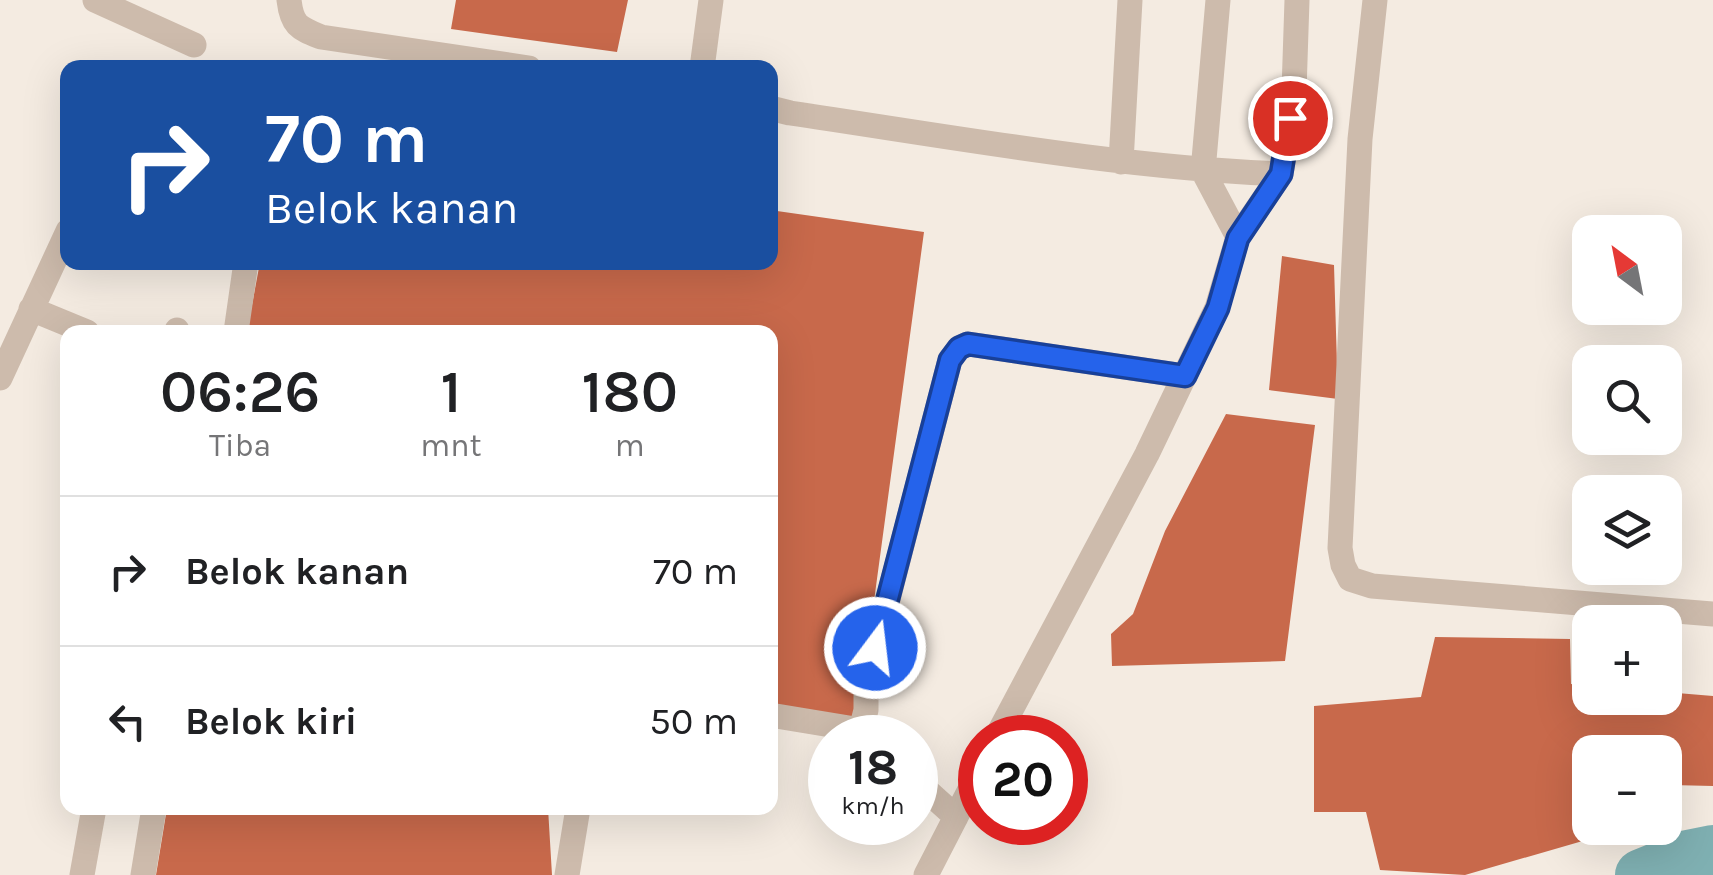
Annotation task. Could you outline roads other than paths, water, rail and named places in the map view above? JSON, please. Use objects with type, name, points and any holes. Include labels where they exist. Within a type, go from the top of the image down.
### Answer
[{"type":"lane","points":[[95,0],[194,45]]},
{"type":"lane","points":[[289,0],[291,14],[300,28],[322,38],[473,60]]},
{"type":"lane","points":[[703,60],[711,0]]},
{"type":"lane","points":[[1120,162],[1130,0]]},
{"type":"lane","points":[[1218,0],[1203,171],[1238,238]]},
{"type":"lane","points":[[1008,715],[1148,454],[1218,308],[1238,238],[1281,174],[1294,91],[1298,0]]},
{"type":"lane","points":[[1374,0],[1360,138],[1340,528],[1343,565],[1350,579],[1372,586],[1713,614]]},
{"type":"lane","points":[[778,110],[1120,162],[1281,174]]},
{"type":"lane","points":[[0,378],[60,248]]},
{"type":"lane","points":[[237,325],[245,270]]},
{"type":"lane","points":[[32,309],[70,325]]},
{"type":"lane","points":[[866,715],[866,684],[950,360],[959,348],[968,344],[1185,376]]},
{"type":"lane","points":[[778,718],[808,723]]},
{"type":"lane","points":[[938,801],[956,817]]},
{"type":"lane","points":[[926,875],[958,813]]},
{"type":"lane","points":[[82,875],[93,815]]},
{"type":"lane","points":[[143,875],[153,815]]},
{"type":"lane","points":[[567,875],[577,815]]},
{"type":"waterway","points":[[1641,875],[1688,856],[1713,851]]}]
